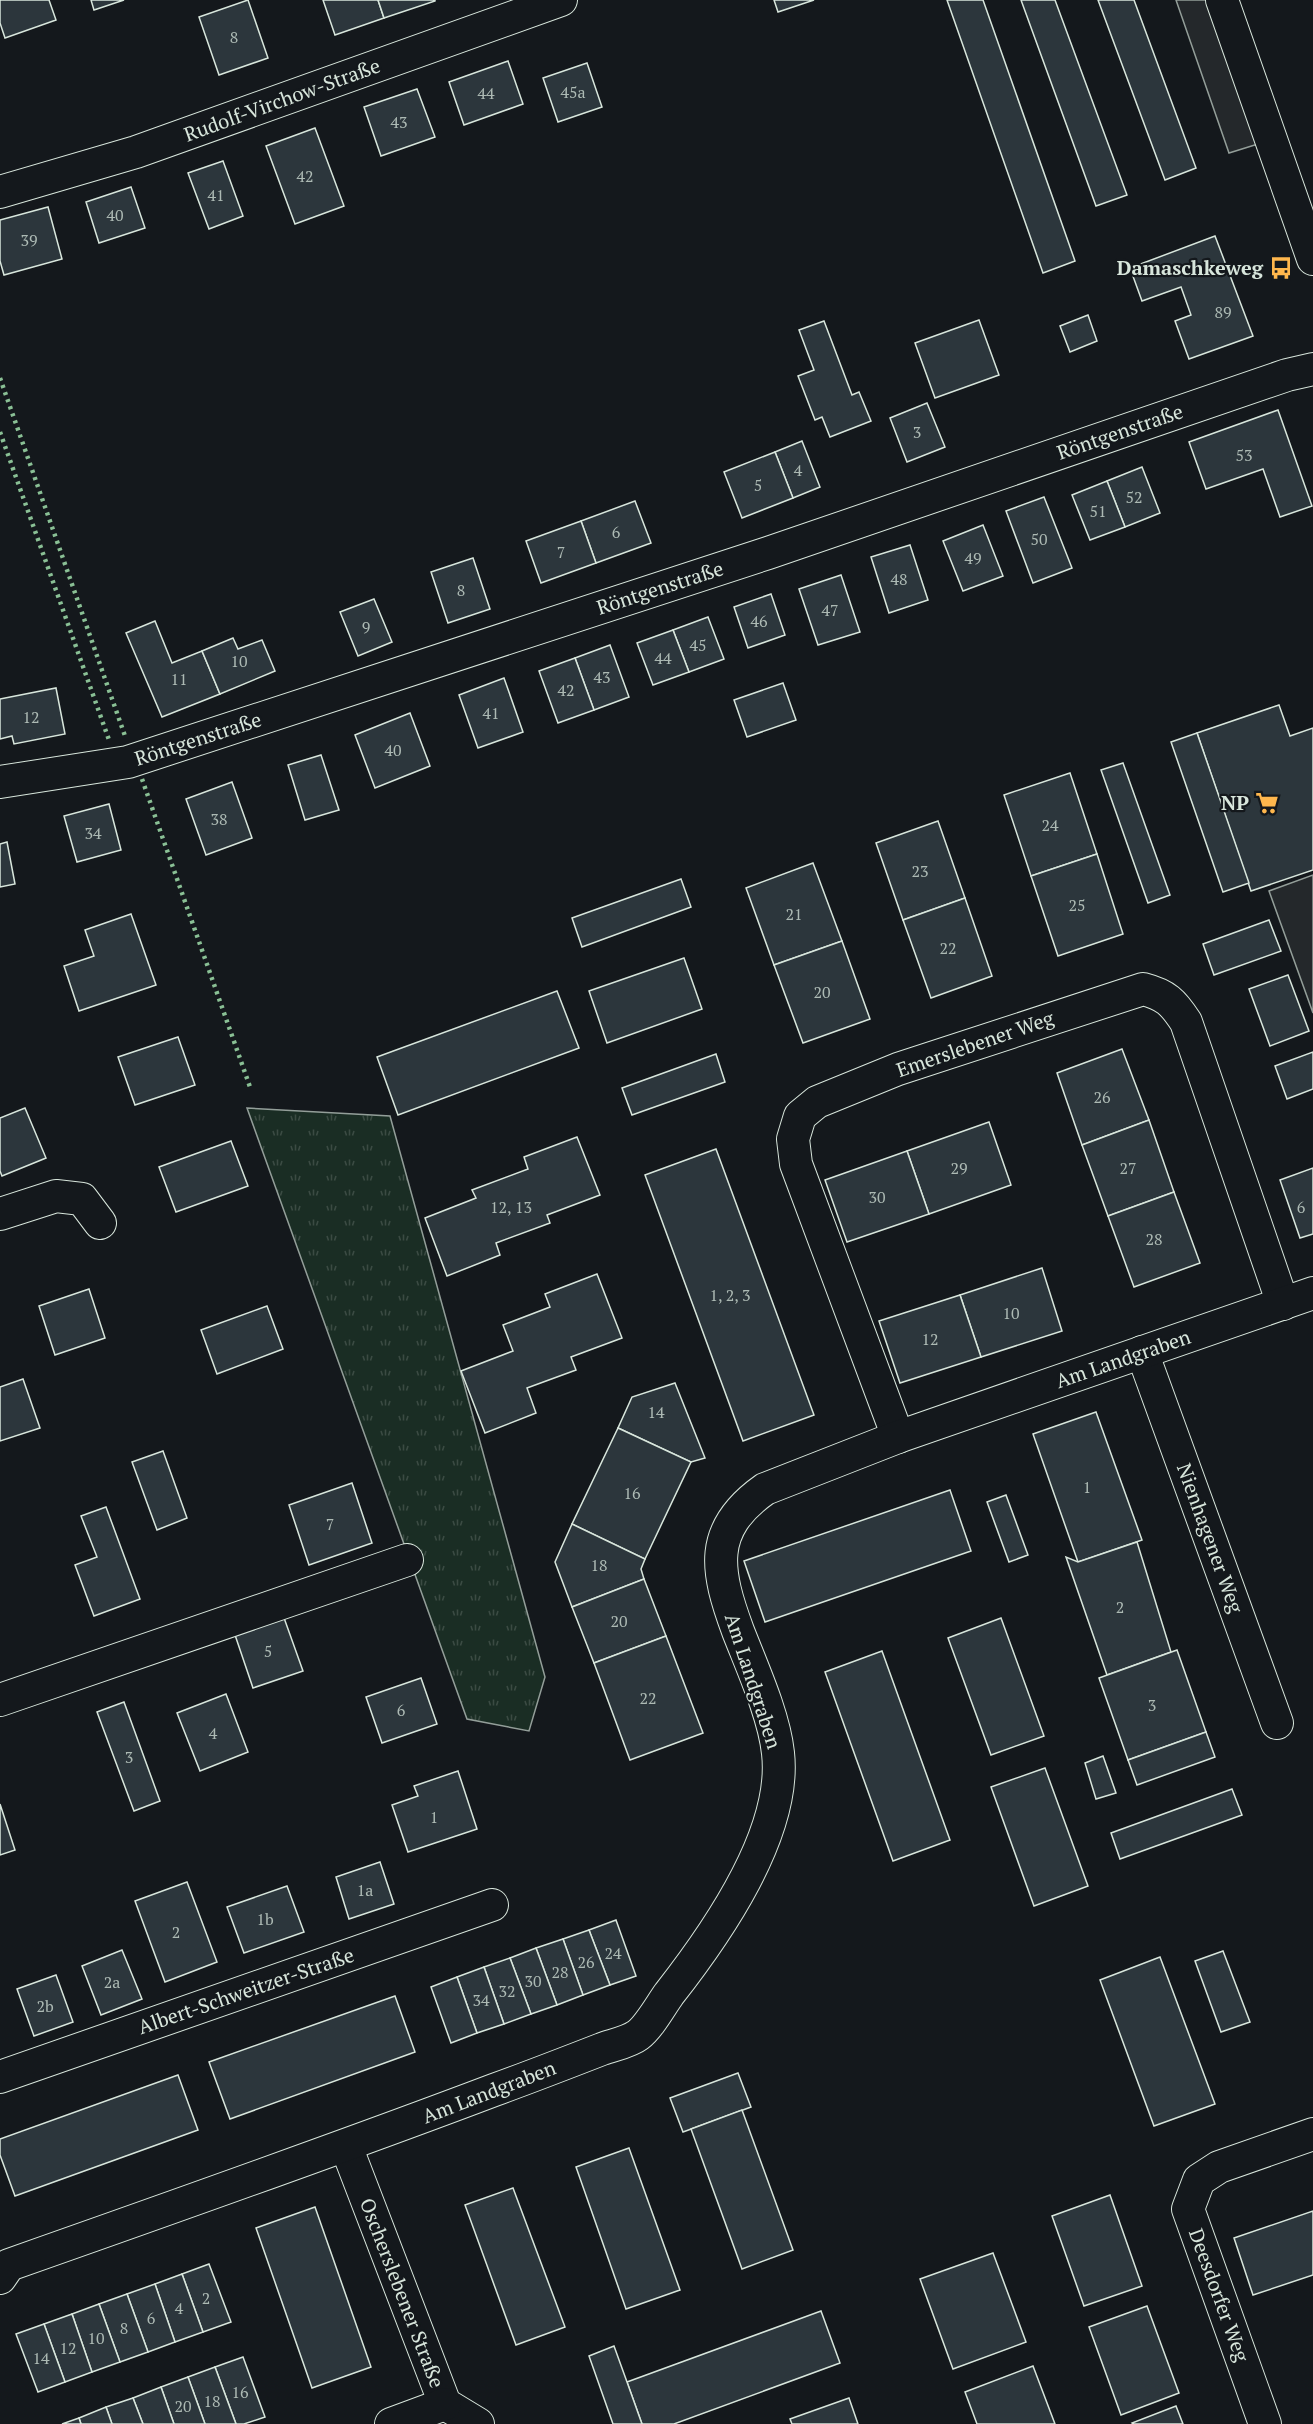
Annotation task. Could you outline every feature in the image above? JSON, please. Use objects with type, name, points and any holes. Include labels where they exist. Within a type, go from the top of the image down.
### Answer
[{"type":"street","name":"Rudolf-Virchow-Straße","points":[[0,192],[136,152],[561,0]]},
{"type":"street","points":[[1222,0],[1313,260]]},
{"type":"street","name":"Röntgenstraße","points":[[0,782],[128,762],[756,557],[1275,379],[1313,369]]},
{"type":"street","name":"Emerslebener Weg","points":[[898,1437],[796,1164],[793,1139],[800,1116],[817,1102],[932,1058],[1143,988],[1158,993],[1174,1003],[1186,1022],[1283,1304]]},
{"type":"street","points":[[0,1214],[56,1196],[82,1198],[100,1223]]},
{"type":"street","name":"Am Landgraben","points":[[3,2261],[346,2146],[638,2036],[710,1942],[752,1868],[771,1816],[779,1778],[778,1751],[771,1722],[725,1596],[720,1567],[723,1541],[733,1521],[747,1502],[765,1489],[898,1437],[1313,1293]]},
{"type":"street","name":"Nienhagener Weg","points":[[1142,1352],[1277,1723]]},
{"type":"street","points":[[0,1700],[407,1560]]},
{"type":"street","name":"Albert-Schweitzer-Straße","points":[[0,2077],[492,1905]]},
{"type":"street","name":"Deesdorfer Weg","points":[[1265,2424],[1188,2209],[1199,2180],[1219,2167],[1313,2134]]},
{"type":"street","name":"Oscherslebener Straße","points":[[346,2146],[445,2404],[478,2424]]},
{"type":"street","points":[[391,2424],[445,2404]]},
{"type":"green space","points":[[247,1108],[390,1116],[545,1677],[529,1731],[467,1719]]},
{"type":"shaded area","points":[[1176,0],[1208,0],[1258,144],[1229,153]]},
{"type":"shaded area","points":[[1313,875],[1313,1013],[1269,891]]},
{"type":"building","points":[[0,0],[49,0],[56,20],[5,38],[0,23]]},
{"type":"building","points":[[91,0],[124,0],[94,10]]},
{"type":"building","points":[[248,0],[268,58],[219,75],[199,17]]},
{"type":"building","points":[[323,0],[378,0],[384,18],[335,35]]},
{"type":"building","points":[[378,0],[435,0],[435,1],[384,18]]},
{"type":"building","points":[[774,0],[814,0],[778,12]]},
{"type":"building","points":[[947,0],[983,0],[1075,261],[1043,273]]},
{"type":"building","points":[[1021,0],[1055,0],[1127,195],[1096,206]]},
{"type":"building","points":[[1098,0],[1134,0],[1196,168],[1165,180]]},
{"type":"building","points":[[508,61],[523,104],[464,125],[449,82]]},
{"type":"building","points":[[587,63],[602,107],[558,122],[543,78]]},
{"type":"building","points":[[417,89],[435,137],[381,156],[364,107]]},
{"type":"building","points":[[315,128],[344,206],[295,224],[266,146]]},
{"type":"building","points":[[223,161],[243,216],[209,229],[188,173]]},
{"type":"building","points":[[131,187],[145,228],[99,243],[86,202]]},
{"type":"building","points":[[48,207],[62,259],[4,275],[0,261],[0,220]]},
{"type":"building","points":[[1215,236],[1253,336],[1189,359],[1175,321],[1191,315],[1181,287],[1142,301],[1130,268]]},
{"type":"building","points":[[1088,315],[1097,341],[1070,352],[1060,326]]},
{"type":"building","points":[[979,320],[999,375],[935,398],[915,343]]},
{"type":"building","points":[[824,321],[852,395],[859,392],[871,421],[830,437],[822,417],[815,420],[798,376],[814,370],[799,330]]},
{"type":"building","points":[[927,403],[945,447],[907,462],[890,418]]},
{"type":"building","points":[[1278,410],[1312,506],[1280,517],[1263,469],[1206,489],[1189,442]]},
{"type":"building","points":[[802,441],[820,487],[793,498],[775,452]]},
{"type":"building","points":[[775,452],[793,498],[742,518],[724,472]]},
{"type":"building","points":[[1142,467],[1160,513],[1125,527],[1107,481]]},
{"type":"building","points":[[1107,481],[1125,527],[1090,540],[1072,495]]},
{"type":"building","points":[[1044,497],[1072,568],[1033,583],[1006,511]]},
{"type":"building","points":[[635,501],[651,543],[596,563],[581,521]]},
{"type":"building","points":[[581,521],[596,563],[541,583],[526,541]]},
{"type":"building","points":[[983,525],[1003,576],[963,591],[943,541]]},
{"type":"building","points":[[910,545],[928,600],[889,613],[871,557]]},
{"type":"building","points":[[473,558],[490,609],[448,623],[431,572]]},
{"type":"building","points":[[841,575],[860,632],[818,645],[799,589]]},
{"type":"building","points":[[771,594],[785,635],[748,648],[734,607]]},
{"type":"building","points":[[374,599],[392,642],[358,656],[340,612]]},
{"type":"building","points":[[708,617],[724,659],[689,672],[673,630]]},
{"type":"building","points":[[155,621],[172,663],[202,651],[220,694],[162,717],[126,633]]},
{"type":"building","points":[[673,630],[689,672],[653,685],[637,643]]},
{"type":"building","points":[[233,638],[238,649],[262,640],[275,671],[220,694],[202,651]]},
{"type":"building","points":[[610,645],[629,697],[594,710],[575,658]]},
{"type":"building","points":[[575,658],[594,710],[558,723],[539,671]]},
{"type":"building","points":[[504,678],[523,732],[478,748],[459,695]]},
{"type":"building","points":[[783,683],[796,720],[747,737],[734,700]]},
{"type":"building","points":[[56,688],[65,734],[14,744],[12,736],[0,739],[0,699]]},
{"type":"building","name":"NP","points":[[1279,705],[1290,736],[1313,728],[1313,870],[1251,891],[1197,733]]},
{"type":"building","points":[[410,713],[430,766],[375,788],[355,735]]},
{"type":"building","points":[[1197,733],[1249,883],[1223,892],[1171,742]]},
{"type":"building","points":[[321,755],[339,810],[305,820],[288,765]]},
{"type":"building","points":[[1123,763],[1170,895],[1148,903],[1101,770]]},
{"type":"building","points":[[1070,773],[1097,854],[1031,876],[1004,795]]},
{"type":"building","points":[[232,782],[252,838],[206,855],[186,799]]},
{"type":"building","points":[[109,804],[121,850],[77,862],[64,816]]},
{"type":"building","points":[[938,821],[965,898],[903,920],[876,843]]},
{"type":"building","points":[[7,842],[15,884],[0,887],[0,844]]},
{"type":"building","points":[[1097,854],[1123,934],[1058,956],[1031,876]]},
{"type":"building","points":[[813,863],[842,941],[774,965],[746,888]]},
{"type":"building","points":[[681,879],[691,907],[582,947],[572,918]]},
{"type":"building","points":[[965,898],[992,976],[931,998],[903,920]]},
{"type":"building","points":[[131,914],[156,985],[79,1011],[64,966],[94,956],[85,930]]},
{"type":"building","points":[[1269,920],[1281,951],[1214,975],[1203,944]]},
{"type":"building","points":[[842,941],[870,1019],[803,1043],[774,965]]},
{"type":"building","points":[[684,958],[702,1009],[607,1043],[589,991]]},
{"type":"building","points":[[1288,975],[1309,1031],[1270,1046],[1249,989]]},
{"type":"building","points":[[557,991],[579,1048],[398,1115],[377,1057]]},
{"type":"building","points":[[178,1037],[195,1085],[135,1105],[118,1057]]},
{"type":"building","points":[[1122,1049],[1149,1120],[1082,1145],[1057,1073]]},
{"type":"building","points":[[1313,1052],[1313,1089],[1287,1099],[1275,1066]]},
{"type":"building","points":[[716,1054],[725,1082],[632,1115],[622,1088]]},
{"type":"building","points":[[25,1108],[46,1158],[2,1176],[0,1171],[0,1118]]},
{"type":"building","points":[[1149,1120],[1174,1192],[1108,1216],[1082,1145]]},
{"type":"building","points":[[989,1122],[1011,1185],[929,1214],[907,1151]]},
{"type":"building","points":[[577,1137],[600,1195],[547,1215],[550,1223],[496,1243],[500,1255],[447,1276],[425,1218],[476,1198],[472,1190],[528,1169],[524,1157]]},
{"type":"building","points":[[231,1141],[248,1186],[176,1212],[159,1167]]},
{"type":"building","points":[[716,1149],[814,1415],[743,1441],[645,1175]]},
{"type":"building","points":[[907,1151],[929,1214],[847,1242],[825,1180]]},
{"type":"building","points":[[1313,1168],[1313,1234],[1300,1238],[1280,1180]]},
{"type":"building","points":[[1174,1192],[1200,1263],[1134,1287],[1108,1216]]},
{"type":"building","points":[[1042,1268],[1062,1331],[981,1357],[960,1295]]},
{"type":"building","points":[[597,1274],[622,1338],[571,1357],[576,1370],[527,1388],[536,1413],[485,1433],[461,1371],[513,1351],[503,1325],[550,1307],[545,1294]]},
{"type":"building","points":[[89,1289],[105,1338],[55,1355],[39,1306]]},
{"type":"building","points":[[960,1295],[981,1357],[900,1383],[879,1321]]},
{"type":"building","points":[[267,1306],[283,1349],[217,1374],[201,1330]]},
{"type":"building","points":[[23,1379],[40,1428],[0,1441],[0,1387]]},
{"type":"building","points":[[675,1383],[705,1458],[691,1462],[618,1428],[632,1397]]},
{"type":"building","points":[[1096,1412],[1142,1540],[1078,1562],[1033,1434]]},
{"type":"building","points":[[618,1428],[691,1462],[645,1559],[572,1524]]},
{"type":"building","points":[[163,1451],[187,1518],[157,1530],[132,1462]]},
{"type":"building","points":[[352,1483],[372,1543],[309,1565],[289,1505]]},
{"type":"building","points":[[950,1490],[971,1551],[765,1622],[744,1561]]},
{"type":"building","points":[[1006,1495],[1028,1555],[1009,1562],[987,1502]]},
{"type":"building","points":[[106,1507],[140,1599],[94,1616],[75,1565],[97,1557],[81,1516]]},
{"type":"building","points":[[572,1524],[645,1559],[641,1569],[644,1579],[572,1607],[555,1562]]},
{"type":"building","points":[[1137,1542],[1171,1652],[1107,1675],[1066,1557],[1078,1562]]},
{"type":"building","points":[[644,1579],[666,1636],[594,1663],[572,1607]]},
{"type":"building","points":[[283,1615],[303,1671],[253,1688],[234,1632]]},
{"type":"building","points":[[1001,1618],[1044,1736],[991,1755],[948,1638]]},
{"type":"building","points":[[666,1636],[703,1733],[630,1760],[594,1663]]},
{"type":"building","points":[[1177,1650],[1206,1732],[1128,1760],[1099,1678]]},
{"type":"building","points":[[882,1651],[950,1840],[893,1861],[825,1672]]},
{"type":"building","points":[[421,1678],[437,1724],[382,1743],[366,1697]]},
{"type":"building","points":[[226,1694],[248,1752],[200,1771],[177,1713]]},
{"type":"building","points":[[124,1702],[160,1801],[134,1811],[97,1712]]},
{"type":"building","points":[[1206,1732],[1215,1757],[1137,1785],[1128,1760]]},
{"type":"building","points":[[1103,1756],[1116,1793],[1096,1799],[1085,1763]]},
{"type":"building","points":[[1045,1768],[1088,1886],[1034,1906],[991,1787]]},
{"type":"building","points":[[458,1771],[477,1829],[408,1852],[392,1805],[418,1796],[414,1786]]},
{"type":"building","points":[[1232,1789],[1242,1815],[1120,1859],[1111,1833]]},
{"type":"building","points":[[0,1804],[15,1850],[0,1855]]},
{"type":"building","points":[[380,1862],[394,1904],[349,1919],[336,1877]]},
{"type":"building","points":[[187,1882],[217,1962],[165,1982],[135,1901]]},
{"type":"building","points":[[287,1886],[304,1932],[244,1953],[227,1907]]},
{"type":"building","points":[[616,1920],[636,1976],[610,1985],[589,1930]]},
{"type":"building","points":[[589,1930],[610,1985],[583,1995],[563,1939]]},
{"type":"building","points":[[563,1939],[583,1995],[557,2005],[536,1948]]},
{"type":"building","points":[[536,1948],[557,2005],[531,2014],[510,1958]]},
{"type":"building","points":[[122,1950],[142,1999],[101,2015],[82,1966]]},
{"type":"building","points":[[1223,1951],[1250,2022],[1221,2032],[1195,1961]]},
{"type":"building","points":[[1160,1957],[1215,2104],[1154,2126],[1100,1980]]},
{"type":"building","points":[[510,1958],[531,2014],[504,2024],[484,1967]]},
{"type":"building","points":[[484,1967],[504,2024],[477,2033],[457,1977]]},
{"type":"building","points":[[56,1975],[73,2022],[34,2036],[17,1989]]},
{"type":"building","points":[[457,1977],[477,2033],[451,2043],[431,1987]]},
{"type":"building","points":[[395,1996],[415,2052],[230,2119],[209,2062]]},
{"type":"building","points":[[738,2073],[751,2107],[683,2132],[670,2098]]},
{"type":"building","points":[[178,2075],[198,2130],[15,2196],[0,2155],[0,2139]]},
{"type":"building","points":[[742,2110],[793,2250],[742,2269],[691,2129]]},
{"type":"building","points":[[629,2148],[680,2290],[626,2309],[576,2167]]},
{"type":"building","points":[[513,2188],[565,2327],[516,2345],[465,2205]]},
{"type":"building","points":[[1110,2195],[1142,2286],[1084,2306],[1052,2216]]},
{"type":"building","points":[[315,2207],[371,2367],[312,2388],[256,2228]]},
{"type":"building","points":[[1313,2211],[1313,2275],[1253,2295],[1234,2238]]},
{"type":"building","points":[[993,2253],[1026,2342],[953,2369],[920,2279]]},
{"type":"building","points":[[209,2264],[231,2322],[203,2332],[182,2274]]},
{"type":"building","points":[[182,2274],[203,2332],[175,2342],[155,2284]]},
{"type":"building","points":[[155,2284],[175,2342],[148,2352],[127,2294]]},
{"type":"building","points":[[127,2294],[148,2352],[120,2362],[99,2304]]},
{"type":"building","points":[[99,2304],[120,2362],[92,2372],[72,2314]]},
{"type":"building","points":[[1147,2306],[1179,2393],[1121,2415],[1089,2327]]},
{"type":"building","points":[[821,2311],[840,2363],[674,2424],[642,2424],[627,2382]]},
{"type":"building","points":[[72,2314],[92,2372],[65,2382],[44,2324]]},
{"type":"building","points":[[44,2324],[65,2382],[38,2392],[16,2334]]},
{"type":"building","points":[[614,2346],[642,2424],[613,2424],[589,2356]]},
{"type":"building","points":[[243,2357],[265,2417],[244,2424],[236,2424],[215,2367]]},
{"type":"building","points":[[1033,2366],[1055,2424],[977,2424],[965,2392]]},
{"type":"building","points":[[215,2367],[236,2424],[205,2424],[188,2377]]},
{"type":"building","points":[[188,2377],[205,2424],[174,2424],[161,2387]]},
{"type":"building","points":[[161,2387],[174,2424],[143,2424],[133,2398]]},
{"type":"building","points":[[133,2398],[143,2424],[112,2424],[106,2407]]},
{"type":"building","points":[[849,2398],[858,2424],[792,2424],[790,2419]]},
{"type":"building","points":[[1176,2406],[1183,2424],[1132,2423]]},
{"type":"building","points":[[106,2407],[112,2424],[81,2424],[79,2418]]},
{"type":"building","points":[[79,2418],[81,2424],[62,2424]]},
{"type":"hedge","points":[[0,378],[125,736]]},
{"type":"hedge","points":[[0,432],[109,740]]},
{"type":"hedge","points":[[142,779],[250,1087]]},
{"type":"place","name":"Damaschkeweg","points":[[1281,268]]},
{"type":"place","name":"NP","points":[[1267,803]]}]
